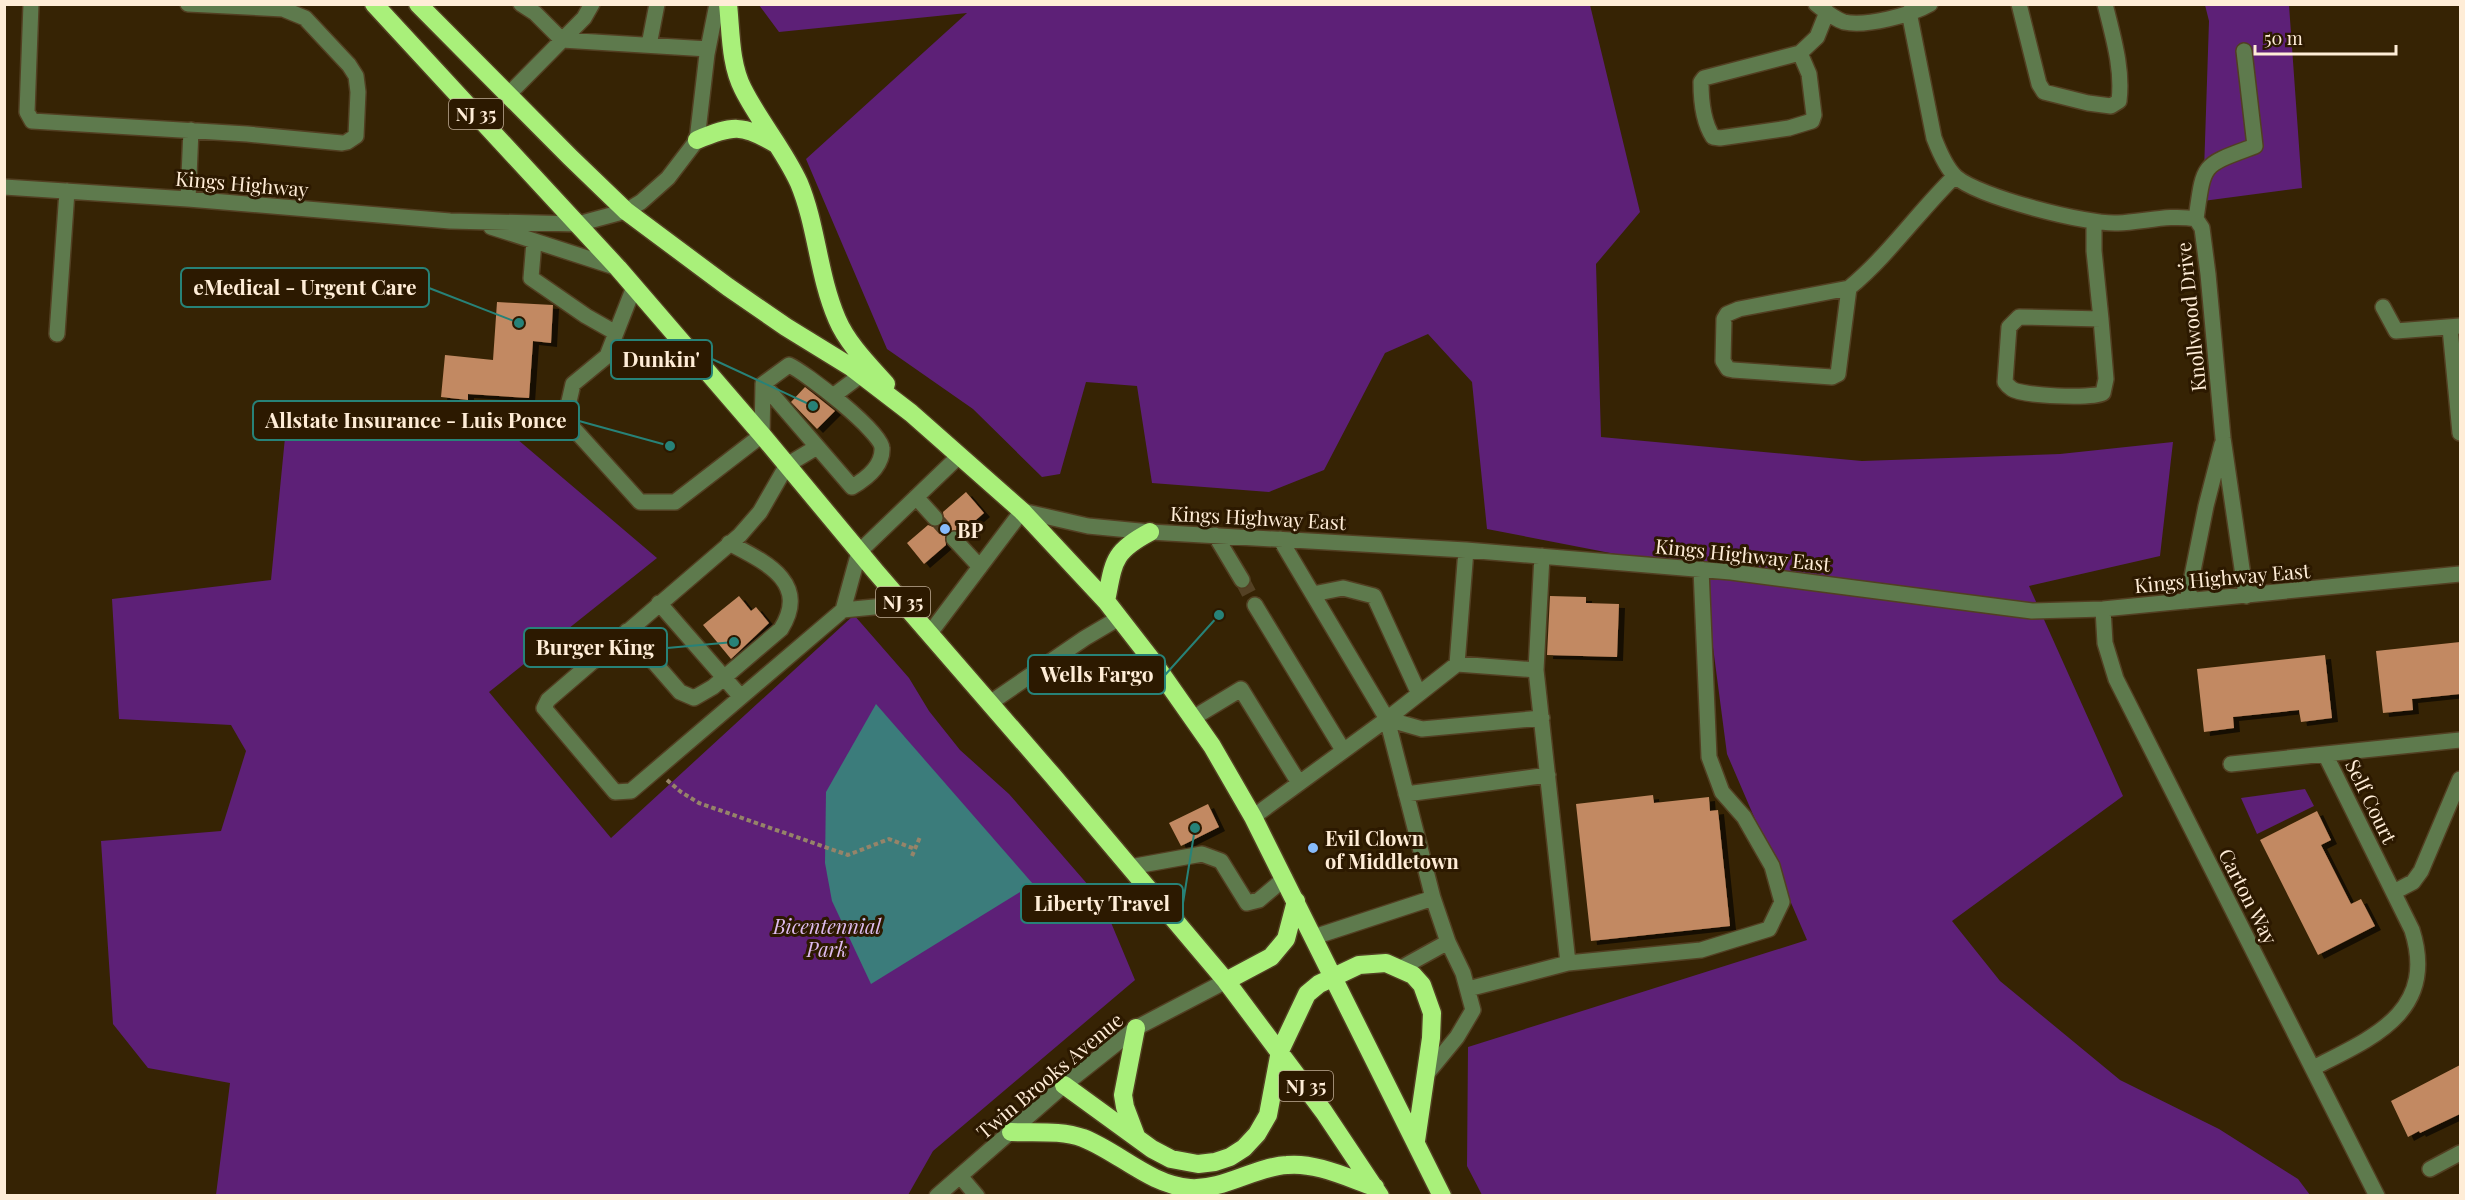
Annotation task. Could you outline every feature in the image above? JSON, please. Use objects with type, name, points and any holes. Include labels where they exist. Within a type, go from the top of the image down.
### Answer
[{"type":"highway","name":"NJ 35","points":[[374,4],[634,286],[1130,867],[1226,981],[1280,1051],[1378,1191]]},
{"type":"highway","name":"NJ 35","points":[[418,4],[627,211],[728,287],[861,375],[911,413],[1022,511],[1106,601],[1151,658],[1193,718],[1253,817],[1442,1196]]},
{"type":"highway","points":[[728,4],[734,65],[742,88],[798,180],[805,199],[824,282],[838,321],[862,357],[911,413]]},
{"type":"highway","points":[[698,140],[732,127],[757,133],[778,145]]},
{"type":"highway","points":[[1106,601],[1115,559],[1133,542],[1150,532]]},
{"type":"highway","points":[[1226,981],[1271,957],[1286,939],[1296,901]]},
{"type":"highway","points":[[1064,1085],[1152,1149],[1171,1159],[1184,1163],[1215,1162],[1230,1157],[1244,1148],[1257,1134],[1268,1114],[1280,1051],[1307,994],[1319,984],[1334,979],[1359,965],[1386,963],[1413,975],[1430,1002],[1432,1013],[1416,1141]]},
{"type":"highway","points":[[1136,1028],[1123,1095],[1136,1136]]},
{"type":"highway","points":[[1011,1132],[1069,1134],[1085,1139],[1149,1174],[1184,1187],[1214,1186],[1273,1167],[1303,1164],[1378,1191]]},
{"type":"street","points":[[31,4],[27,112],[32,121],[347,142],[356,136],[358,92],[356,76],[312,24],[299,14],[283,9],[188,4]]},
{"type":"street","points":[[521,4],[535,13],[562,40],[708,49]]},
{"type":"street","points":[[508,95],[584,18],[591,4]]},
{"type":"street","points":[[649,45],[657,4]]},
{"type":"street","points":[[627,211],[659,187],[698,140],[708,49],[717,4]]},
{"type":"street","points":[[1800,53],[1809,74],[1814,115],[1812,121],[1789,128],[1720,138],[1713,137],[1708,130],[1701,96],[1701,82],[1704,78],[1800,53],[1817,37],[1822,8],[1843,22],[1862,23],[1909,12],[1930,4]]},
{"type":"street","points":[[2019,4],[2039,84],[2044,92],[2111,106],[2119,100],[2121,83],[2105,4]]},
{"type":"street","name":"Knollwood Drive","points":[[1909,12],[1934,138],[1939,151],[1955,176],[1970,186],[1993,196],[2094,223],[2182,217],[2196,219],[2202,228],[2223,438],[2246,596]]},
{"type":"street","points":[[2196,219],[2201,183],[2206,170],[2215,161],[2255,146],[2244,51]]},
{"type":"street","points":[[188,199],[191,130]]},
{"type":"street","points":[[1849,288],[1838,374],[1832,376],[1733,370],[1728,369],[1723,361],[1724,319],[1727,314],[1739,309],[1849,288],[1873,268],[1930,200],[1955,176]]},
{"type":"street","name":"Kings Highway","points":[[4,187],[188,199],[476,223],[578,224],[627,211]]},
{"type":"street","points":[[57,334],[67,191]]},
{"type":"street","name":"Kings Highway","points":[[476,223],[618,268]]},
{"type":"street","points":[[2094,223],[2094,251],[2101,319],[2106,379],[2103,393],[2097,396],[2066,397],[2013,390],[2005,382],[2009,327],[2019,317],[2101,319]]},
{"type":"street","points":[[534,242],[531,278],[616,333]]},
{"type":"street","points":[[634,286],[607,356],[573,384],[565,419],[640,502],[675,502],[762,435],[763,384]]},
{"type":"street","points":[[2383,307],[2396,331],[2455,327],[2460,433]]},
{"type":"street","points":[[789,365],[833,396],[866,425],[880,441],[882,448],[879,462],[866,479],[852,487],[763,384],[789,365]]},
{"type":"street","points":[[833,396],[861,375]]},
{"type":"street","name":"Knollwood Drive","points":[[2187,601],[2206,506],[2223,438]]},
{"type":"street","points":[[817,447],[787,465],[760,512],[729,543],[548,700],[544,708],[615,792],[631,791],[843,610],[859,552],[959,456]]},
{"type":"street","points":[[916,497],[935,518]]},
{"type":"street","points":[[930,633],[1022,511]]},
{"type":"street","name":"Kings Highway East","points":[[1022,511],[1088,526],[1150,532],[1466,550],[1701,569],[1828,583],[1986,607],[2032,611],[2103,609],[2460,574]]},
{"type":"street","points":[[1215,536],[1242,580]]},
{"type":"street","points":[[954,539],[980,567]]},
{"type":"street","points":[[1280,539],[1387,719],[1433,898],[1468,989],[1473,1010],[1457,1037],[1425,1076]]},
{"type":"street","points":[[627,631],[680,693],[694,698],[724,678],[781,629],[791,603],[787,586],[774,569],[729,543]]},
{"type":"street","points":[[1457,664],[1466,550]]},
{"type":"street","points":[[1542,556],[1536,669],[1568,963]]},
{"type":"street","points":[[1468,989],[1568,963],[1701,950],[1769,928],[1782,902],[1772,866],[1744,817],[1722,792],[1709,757],[1701,569]]},
{"type":"street","points":[[1313,594],[1343,588],[1374,596],[1419,694]]},
{"type":"street","points":[[659,603],[741,697]]},
{"type":"street","points":[[843,610],[905,604]]},
{"type":"street","points":[[1256,605],[1343,750]]},
{"type":"street","name":"Carton Way","points":[[2103,609],[2105,643],[2116,679],[2377,1196]]},
{"type":"street","points":[[990,703],[1085,638],[1119,618]]},
{"type":"street","points":[[1253,817],[1387,719],[1457,664],[1536,669]]},
{"type":"street","points":[[1193,718],[1240,689],[1299,783]]},
{"type":"street","points":[[1387,719],[1422,729],[1542,718]]},
{"type":"street","name":"Self Court","points":[[2313,1068],[2371,1038],[2391,1024],[2404,1007],[2414,986],[2419,967],[2416,942],[2394,892],[2325,754],[2460,740]]},
{"type":"street","points":[[2230,764],[2325,754]]},
{"type":"street","points":[[1406,794],[1548,775]]},
{"type":"street","points":[[2394,892],[2413,882],[2421,871],[2460,778]]},
{"type":"street","points":[[1130,867],[1202,854],[1221,861],[1247,903],[1259,900],[1285,878]]},
{"type":"street","points":[[1314,937],[1433,898]]},
{"type":"street","points":[[1401,968],[1448,942]]},
{"type":"street","name":"Twin Brooks Avenue","points":[[937,1196],[1064,1085],[1136,1028],[1226,981]]},
{"type":"street","points":[[2430,1169],[2460,1154]]},
{"type":"street","points":[[960,1176],[977,1196]]},
{"type":"path","points":[[657,770],[676,789],[693,800],[848,855],[889,839],[915,849]]},
{"type":"path","points":[[912,856],[920,837]]},
{"type":"green space","points":[[759,5],[1590,5],[1640,212],[1596,264],[1601,437],[1862,461],[2060,454],[2173,442],[2160,556],[2029,586],[2123,796],[1952,921],[2000,981],[2120,1080],[2219,1129],[2298,1179],[2310,1195],[1482,1195],[1467,1166],[1468,1047],[1807,940],[1727,754],[1703,571],[1487,529],[1472,382],[1428,334],[1385,353],[1324,470],[1269,492],[1152,483],[1137,386],[1086,382],[1060,474],[1042,477],[973,409],[887,349],[806,159],[967,13],[779,32]]},
{"type":"green space","points":[[2205,5],[2289,5],[2302,188],[2203,201],[2209,21]]},
{"type":"green space","name":"Bicentennial Park","points":[[288,407],[517,439],[657,558],[489,692],[611,838],[854,615],[909,678],[929,711],[960,750],[1009,794],[1102,901],[1135,980],[933,1151],[908,1195],[216,1195],[230,1083],[148,1068],[113,1024],[101,841],[221,831],[246,751],[231,725],[119,719],[112,599],[271,580]]},
{"type":"green space","points":[[2305,789],[2314,806],[2257,834],[2241,798]]},
{"type":"water","points":[[876,704],[1033,884],[871,984],[832,901],[825,863],[826,792]]},
{"type":"building","points":[[497,302],[553,305],[551,343],[533,341],[529,398],[468,394],[468,400],[441,397],[445,355],[493,360]]},
{"type":"building","points":[[805,387],[835,411],[817,429],[791,402]]},
{"type":"building","name":"BP","points":[[966,492],[984,513],[961,533],[956,530],[948,532],[945,537],[946,545],[924,564],[907,543],[928,525],[941,526],[944,520],[943,512]]},
{"type":"building","points":[[739,596],[751,611],[756,607],[769,623],[731,659],[703,625]]},
{"type":"building","points":[[1550,596],[1586,597],[1586,603],[1619,604],[1617,657],[1547,655]]},
{"type":"building","points":[[2460,642],[2460,694],[2412,699],[2413,710],[2383,713],[2376,651]]},
{"type":"building","points":[[2325,655],[2332,718],[2301,722],[2299,710],[2233,717],[2234,728],[2204,732],[2197,669]]},
{"type":"building","points":[[1653,795],[1654,803],[1709,797],[1710,811],[1718,810],[1730,926],[1591,941],[1576,804]]},
{"type":"building","points":[[1208,804],[1219,827],[1181,846],[1169,823]]},
{"type":"building","points":[[2317,811],[2331,840],[2321,845],[2351,904],[2361,899],[2375,926],[2318,955],[2260,840]]},
{"type":"building","points":[[2460,1065],[2460,1114],[2408,1137],[2391,1101]]},
{"type":"tunnel","points":[[935,518],[954,539]]},
{"type":"tunnel","points":[[1242,580],[1255,605]]},
{"type":"place","name":"eMedical - Urgent Care","points":[[519,323]]},
{"type":"place","name":"Dunkin'","points":[[813,406]]},
{"type":"place","name":"Allstate Insurance - Luis Ponce","points":[[670,446]]},
{"type":"place","name":"BP","points":[[945,529]]},
{"type":"place","name":"Wells Fargo","points":[[1219,615]]},
{"type":"place","name":"Burger King","points":[[734,642]]},
{"type":"place","name":"Liberty Travel","points":[[1195,828]]},
{"type":"place","name":"Evil Clown of Middletown","points":[[1313,848]]}]
